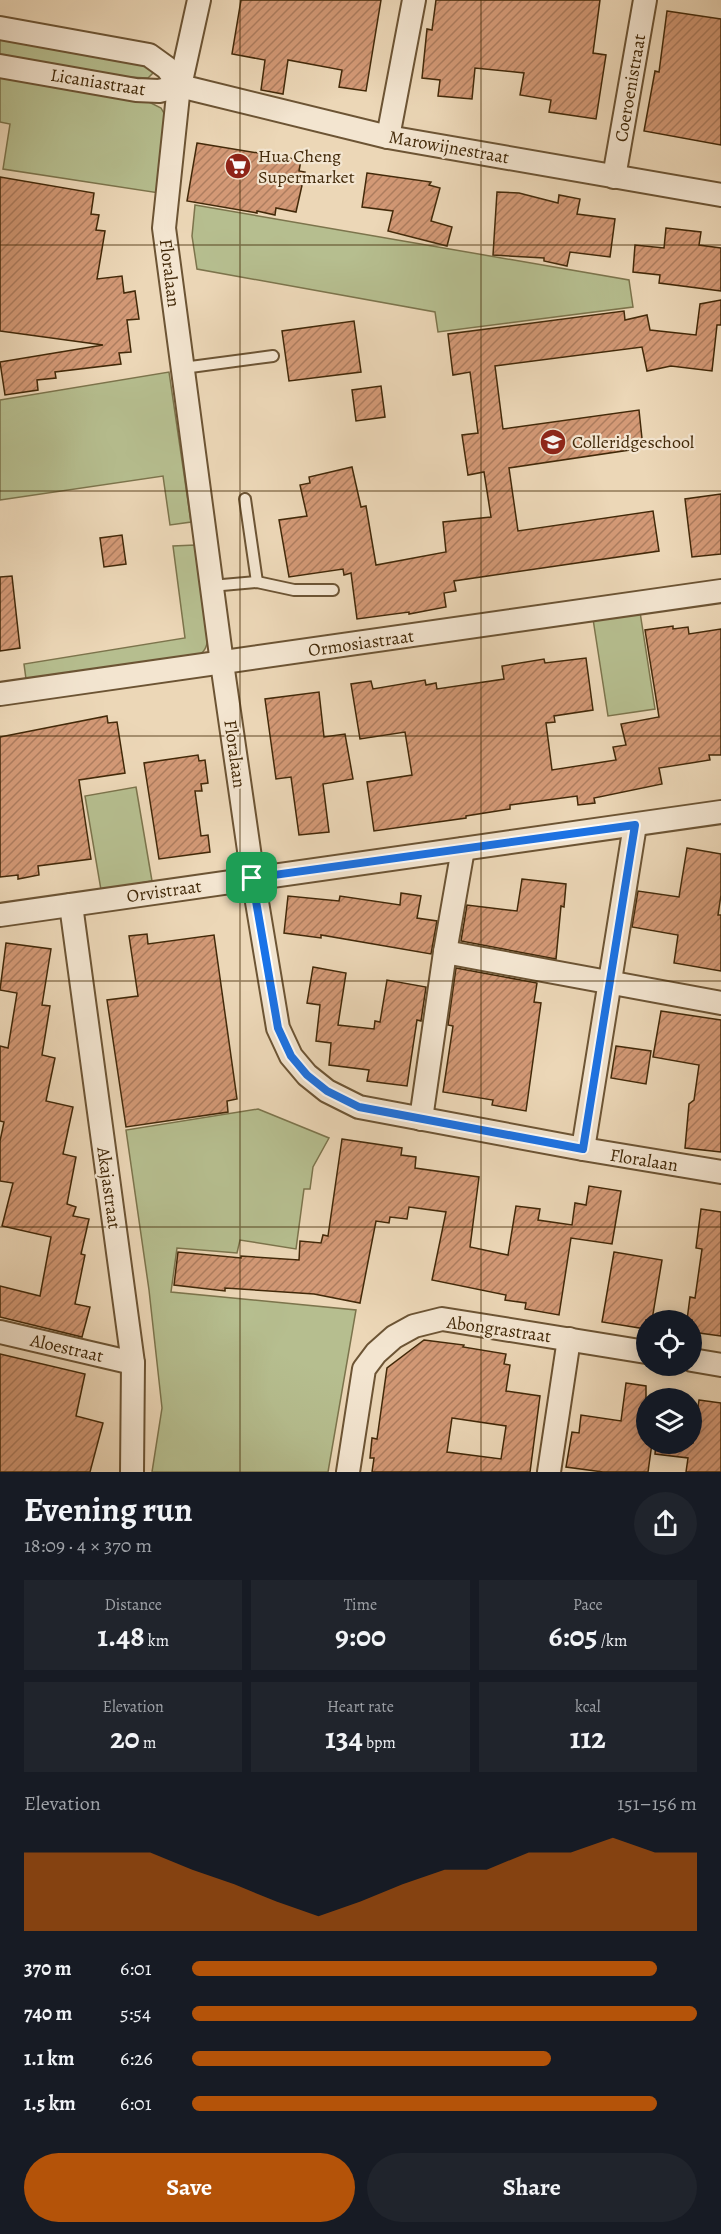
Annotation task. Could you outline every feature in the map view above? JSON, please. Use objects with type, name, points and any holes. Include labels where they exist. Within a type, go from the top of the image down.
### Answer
[{"type":"street","name":"Floralaan","points":[[199,0],[180,86],[164,228],[252,878],[278,1028],[291,1056],[307,1075],[327,1091],[359,1107],[721,1173]]},
{"type":"street","points":[[388,137],[414,0]]},
{"type":"street","name":"Coeroenistraat","points":[[614,177],[645,0]]},
{"type":"street","name":"Licaniastraat","points":[[0,28],[149,55],[167,68],[180,86],[159,91],[136,90],[0,66]]},
{"type":"street","name":"Marowijnestraat","points":[[180,86],[388,137],[721,195]]},
{"type":"street","name":"Ormosiastraat","points":[[0,694],[721,591]]},
{"type":"street","name":"Orvistraat","points":[[0,915],[721,812]]},
{"type":"street","points":[[583,1149],[635,825]]},
{"type":"street","points":[[421,1119],[445,952],[464,849]]},
{"type":"street","name":"Akajastraat","points":[[71,904],[134,1363],[132,1472]]},
{"type":"street","points":[[445,952],[721,1003]]},
{"type":"street","name":"Abongrastraat","points":[[348,1472],[364,1369],[376,1353],[394,1337],[414,1326],[442,1320],[636,1350]]},
{"type":"street","name":"Aloestraat","points":[[0,1332],[134,1363]]},
{"type":"street","points":[[549,1472],[569,1339]]},
{"type":"street","points":[[702,1362],[721,1365]]},
{"type":"lane","points":[[183,368],[273,356]]},
{"type":"lane","points":[[245,499],[257,582]]},
{"type":"lane","points":[[211,586],[257,582],[294,590],[333,590]]},
{"type":"green space","points":[[0,38],[143,63],[153,73],[148,78],[128,77],[0,56]]},
{"type":"green space","points":[[0,77],[145,100],[161,108],[165,115],[159,193],[3,169],[10,124],[0,122]]},
{"type":"green space","points":[[195,205],[629,280],[633,307],[438,332],[435,312],[197,269],[192,236]]},
{"type":"green space","points":[[169,372],[191,522],[170,525],[163,476],[0,500],[0,400]]},
{"type":"green space","points":[[195,545],[208,637],[202,653],[196,657],[26,679],[24,664],[185,638],[173,546]]},
{"type":"green space","points":[[640,612],[655,709],[608,716],[593,619]]},
{"type":"green space","points":[[136,787],[152,881],[101,890],[85,796]]},
{"type":"green space","points":[[258,1109],[329,1138],[313,1167],[310,1189],[304,1189],[296,1249],[240,1240],[237,1253],[177,1248],[171,1292],[356,1310],[328,1472],[152,1472],[162,1408],[149,1290],[126,1130]]},
{"type":"building","points":[[241,0],[381,0],[366,91],[339,87],[342,70],[288,60],[283,94],[261,90],[265,60],[232,54]]},
{"type":"building","points":[[436,0],[600,0],[593,53],[606,55],[596,119],[549,112],[551,100],[520,95],[524,73],[475,68],[472,99],[438,96],[440,80],[422,78],[427,29],[432,30]]},
{"type":"building","points":[[667,11],[721,19],[721,145],[644,131],[655,71],[659,72]]},
{"type":"building","points":[[197,143],[301,160],[299,171],[305,172],[296,212],[276,208],[275,215],[187,201]]},
{"type":"building","points":[[367,173],[431,182],[429,185],[440,188],[431,221],[452,227],[447,246],[388,231],[393,211],[362,207]]},
{"type":"building","points":[[0,177],[94,193],[91,214],[99,215],[96,230],[105,231],[97,279],[122,276],[124,293],[135,291],[139,319],[127,320],[131,352],[119,353],[121,364],[55,372],[56,378],[37,380],[38,390],[5,395],[0,362],[103,345],[0,331]]},
{"type":"building","points":[[497,192],[519,193],[558,203],[559,195],[580,199],[577,214],[615,219],[610,257],[570,252],[567,266],[544,261],[544,258],[493,255]]},
{"type":"building","points":[[666,228],[701,232],[699,245],[721,248],[721,291],[659,283],[660,275],[633,272],[635,245],[664,248]]},
{"type":"building","points":[[721,300],[721,325],[717,325],[712,371],[671,366],[647,371],[642,347],[495,366],[503,429],[639,410],[643,448],[509,468],[518,531],[653,511],[659,551],[454,581],[456,591],[444,593],[446,607],[409,614],[409,612],[357,619],[351,573],[344,575],[343,569],[289,577],[279,520],[307,516],[300,485],[310,483],[309,477],[352,467],[361,507],[366,506],[376,565],[446,552],[443,522],[491,517],[484,472],[468,475],[462,435],[478,433],[470,372],[453,375],[448,334],[624,311],[625,320],[647,315],[650,330],[696,335],[700,304]]},
{"type":"building","points":[[354,321],[361,372],[289,381],[282,331]]},
{"type":"building","points":[[381,386],[385,417],[356,421],[352,390]]},
{"type":"building","points":[[721,494],[721,554],[692,557],[685,499]]},
{"type":"building","points":[[122,535],[126,564],[104,567],[100,538]]},
{"type":"building","points":[[12,576],[20,648],[0,651],[0,577]]},
{"type":"building","points":[[673,626],[673,629],[688,627],[689,634],[721,629],[721,755],[709,755],[710,760],[659,768],[662,784],[594,798],[595,803],[578,805],[577,796],[510,805],[510,809],[466,816],[466,818],[374,831],[367,782],[412,775],[405,732],[360,739],[351,684],[371,681],[373,689],[425,680],[426,685],[436,683],[437,689],[504,679],[502,666],[544,659],[545,663],[586,658],[593,710],[554,716],[555,722],[546,723],[552,770],[616,760],[613,747],[626,745],[621,724],[659,717],[645,630]]},
{"type":"building","points":[[319,692],[324,737],[345,734],[353,779],[323,784],[329,832],[299,835],[291,777],[276,779],[265,699]]},
{"type":"building","points":[[107,716],[108,723],[117,722],[125,773],[79,780],[91,859],[38,866],[39,875],[18,879],[18,875],[0,877],[0,737]]},
{"type":"building","points":[[198,755],[199,761],[205,760],[208,783],[201,784],[202,791],[195,791],[201,836],[208,835],[210,852],[159,859],[144,763]]},
{"type":"building","points":[[687,848],[721,854],[721,895],[718,915],[721,915],[721,971],[674,963],[678,935],[632,927],[638,891],[679,897]]},
{"type":"building","points":[[522,879],[566,884],[564,907],[561,906],[556,959],[461,941],[467,905],[517,911]]},
{"type":"building","points":[[401,893],[421,896],[417,918],[437,921],[431,954],[321,935],[321,938],[284,933],[288,896],[339,901],[340,896],[400,905]]},
{"type":"building","points":[[147,934],[148,944],[214,935],[237,1099],[227,1101],[228,1112],[126,1127],[107,1000],[138,996],[129,936]]},
{"type":"building","points":[[6,943],[51,949],[42,1005],[50,1006],[42,1055],[55,1058],[46,1101],[73,1107],[63,1154],[76,1157],[67,1204],[76,1207],[73,1216],[89,1219],[81,1254],[85,1255],[75,1304],[90,1307],[82,1337],[0,1317],[0,1286],[40,1296],[51,1237],[2,1226],[13,1183],[0,1181],[0,1141],[4,1122],[0,1121],[0,1046],[8,1048],[17,993],[0,990]]},
{"type":"building","points":[[313,967],[346,973],[338,1025],[374,1029],[375,1021],[380,1022],[387,980],[426,987],[421,1021],[417,1020],[407,1086],[367,1081],[369,1070],[329,1065],[331,1043],[316,1041],[320,1005],[307,1003]]},
{"type":"building","points":[[456,968],[537,983],[534,1002],[541,1003],[526,1111],[492,1105],[493,1100],[443,1092],[453,1026],[448,1025]]},
{"type":"building","points":[[661,1011],[721,1020],[721,1152],[685,1148],[689,1104],[694,1100],[699,1065],[653,1057]]},
{"type":"building","points":[[616,1046],[651,1051],[646,1084],[611,1078]]},
{"type":"building","points":[[342,1139],[402,1148],[401,1155],[416,1157],[415,1168],[479,1177],[470,1247],[508,1255],[516,1206],[540,1209],[538,1220],[572,1225],[575,1203],[586,1205],[589,1186],[621,1191],[612,1244],[571,1238],[559,1315],[525,1309],[526,1303],[505,1300],[506,1295],[432,1280],[446,1212],[409,1207],[407,1219],[390,1217],[389,1223],[376,1221],[360,1303],[314,1294],[225,1288],[225,1291],[174,1285],[178,1252],[241,1258],[241,1256],[299,1260],[300,1241],[321,1243],[323,1235],[328,1236]]},
{"type":"building","points":[[701,1209],[721,1212],[721,1336],[702,1333],[702,1310],[688,1310],[690,1297],[695,1298],[702,1249],[696,1248]]},
{"type":"building","points":[[614,1252],[662,1260],[654,1310],[636,1310],[636,1327],[602,1322]]},
{"type":"building","points":[[424,1340],[464,1345],[463,1347],[506,1354],[504,1364],[510,1365],[506,1391],[540,1396],[530,1472],[372,1472],[374,1458],[370,1458],[372,1438],[377,1439],[387,1368]],"holes":[[[452,1418],[506,1426],[501,1459],[447,1452]]]},
{"type":"building","points":[[0,1354],[85,1374],[76,1416],[103,1423],[90,1472],[0,1472]]},
{"type":"building","points":[[626,1383],[646,1386],[646,1388],[636,1388],[636,1454],[650,1454],[648,1472],[603,1472],[566,1467],[572,1432],[579,1433],[581,1415],[621,1421]]},
{"type":"building","points":[[702,1400],[721,1403],[721,1472],[686,1472],[688,1458],[655,1454],[702,1454]]},
{"type":"place","name":"Hua Cheng Supermarket","points":[[238,166]]},
{"type":"place","name":"Colleridgeschool","points":[[553,442]]},
{"type":"route","points":[[635,825],[583,1149],[359,1107],[327,1091],[307,1075],[291,1056],[278,1028],[252,878],[635,825]]}]
